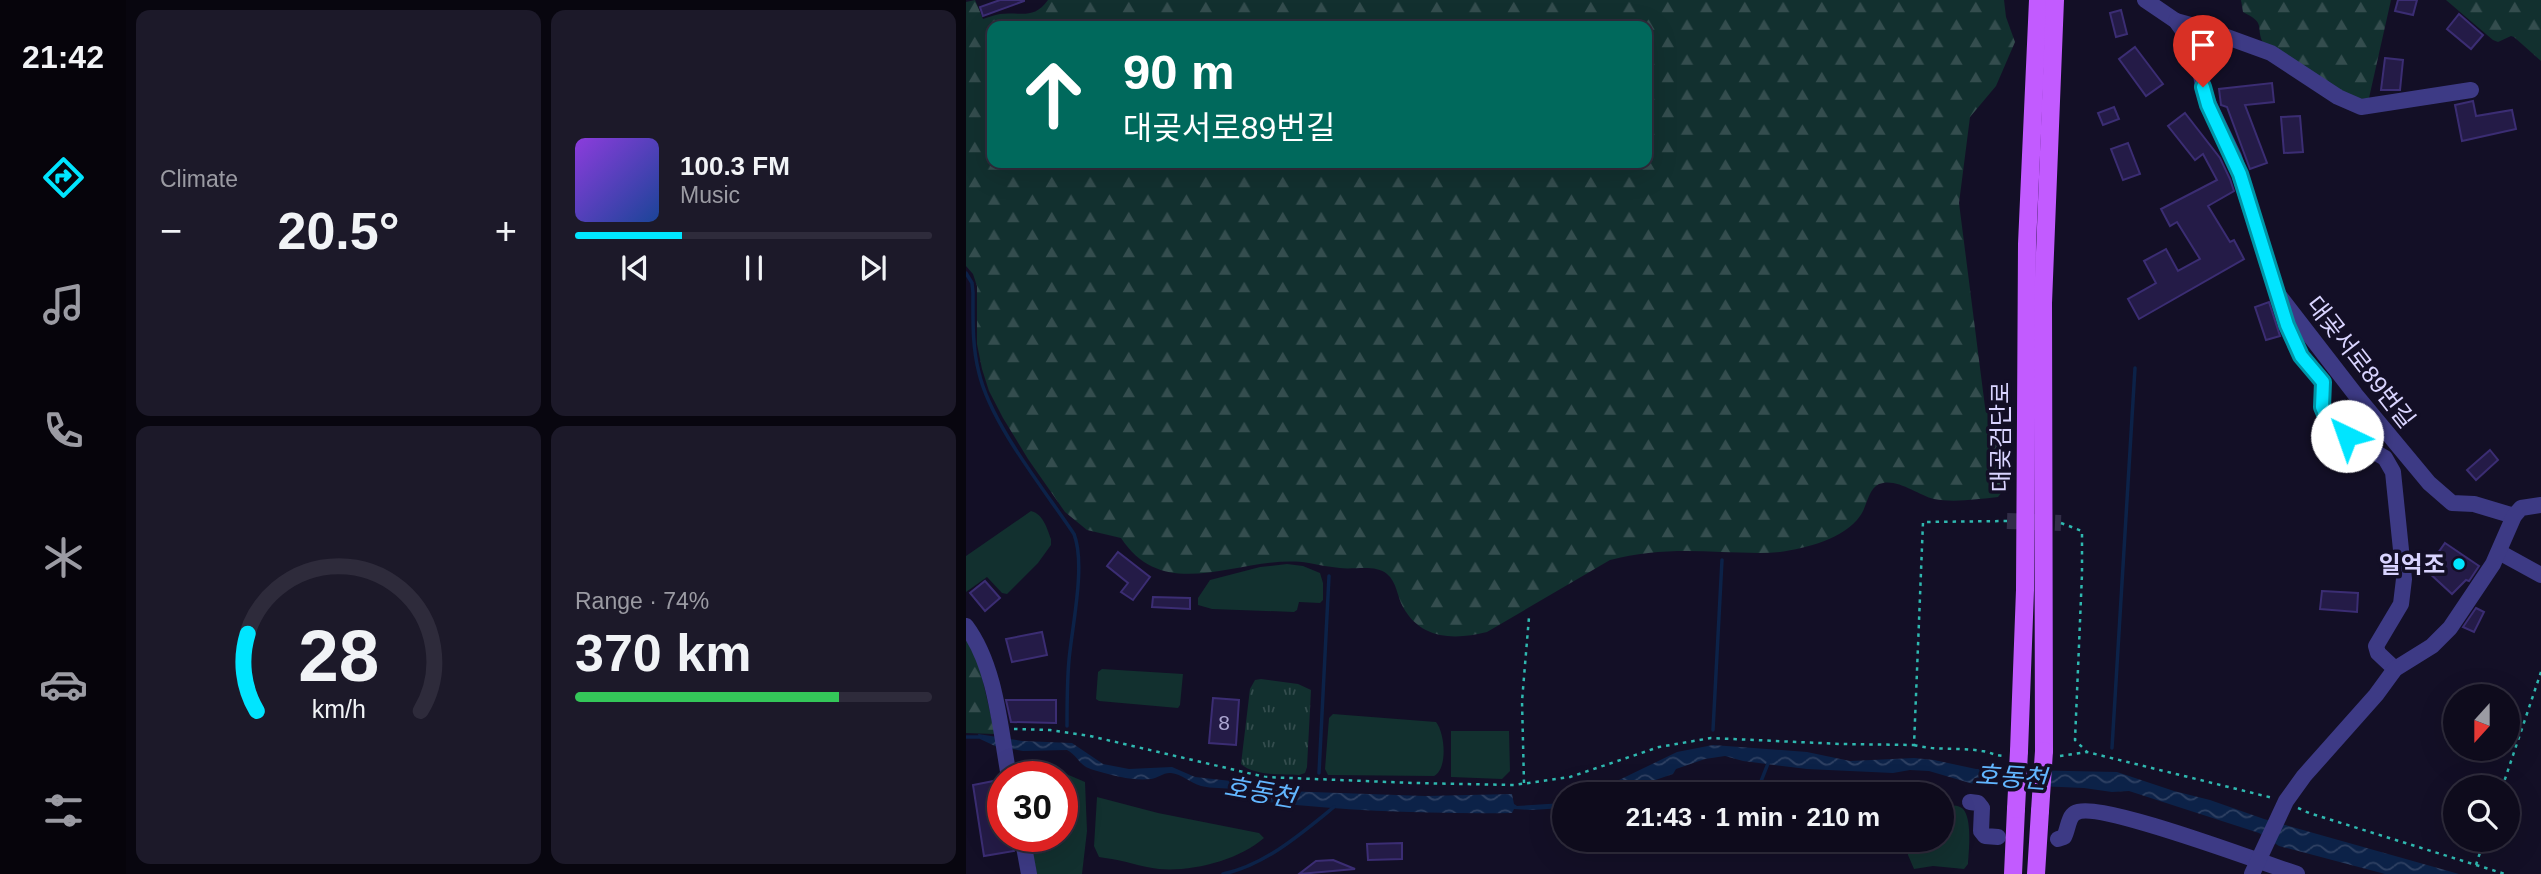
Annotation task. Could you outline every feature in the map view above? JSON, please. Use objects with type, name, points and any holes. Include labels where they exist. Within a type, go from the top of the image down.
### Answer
[{"type":"main road","name":"대곶검단로","points":[[2013,874],[2016,809],[2013,754],[2025,590],[2026,244],[2038,0]]},
{"type":"main road","name":"대곶검단로","points":[[2036,874],[2040,811],[2049,754],[2043,303],[2055,0]]},
{"type":"street","name":"대곶서로89번길","points":[[2145,0],[2176,21],[2271,53],[2352,105],[2370,107],[2471,90]]},
{"type":"street","name":"대곶서로89번길","points":[[2176,21],[2193,45],[2204,96],[2234,157],[2277,293],[2355,394],[2429,483],[2452,503],[2474,504],[2514,516]]},
{"type":"street","points":[[2277,293],[2301,356],[2323,382],[2322,407],[2327,419],[2347,436],[2385,458],[2393,472],[2404,579],[2401,604],[2376,646],[2378,653],[2395,669]]},
{"type":"street","points":[[2257,864],[2285,805],[2304,776],[2376,695],[2395,669],[2431,646],[2450,628],[2493,564],[2514,516],[2521,508],[2541,505]]},
{"type":"street","points":[[2499,552],[2541,575]]},
{"type":"street","points":[[966,626],[982,653],[1006,761]]},
{"type":"street","points":[[1970,802],[1978,803],[1982,808],[1981,831],[1985,836],[1998,837]]},
{"type":"street","points":[[2058,839],[2064,836],[2070,818],[2076,812],[2086,810],[2162,828],[2257,864],[2297,874]]},
{"type":"street","points":[[1024,852],[1029,874]]},
{"type":"path","points":[[1914,745],[1923,522],[2007,521]]},
{"type":"path","points":[[2061,523],[2082,531],[2074,740],[2087,752]]},
{"type":"path","points":[[1524,783],[1522,701],[1529,617]]},
{"type":"path","points":[[2506,775],[2541,672]]},
{"type":"path","points":[[1000,730],[1035,729],[1074,733],[1283,780],[1524,783],[1570,777],[1659,747],[1711,738],[1914,745],[1983,751],[1996,756],[2013,754]]},
{"type":"path","points":[[2049,754],[2087,752],[2285,805],[2505,874]]},
{"type":"path","points":[[2476,865],[2480,852]]},
{"type":"green space","points":[[975,0],[983,19],[1007,13],[1031,13],[1048,0],[2004,0],[2006,17],[2015,42],[1996,86],[1970,117],[1959,203],[1985,407],[2005,457],[2005,488],[1998,497],[1950,501],[1934,499],[1907,487],[1886,482],[1875,486],[1853,524],[1824,541],[1780,552],[1666,552],[1610,560],[1487,632],[1451,636],[1429,632],[1410,618],[1390,577],[1377,569],[1284,562],[1184,574],[1161,570],[1140,559],[1121,538],[1087,530],[1065,512],[1028,459],[989,391],[977,344],[977,286],[973,274],[966,266],[966,2]]},
{"type":"green space","points":[[2241,0],[2391,0],[2369,98],[2354,100],[2263,43],[2258,23],[2243,12]]},
{"type":"green space","points":[[2446,0],[2541,0],[2541,61],[2514,37],[2498,42],[2493,40]]},
{"type":"green space","points":[[1031,511],[1042,518],[1051,539],[1051,545],[1038,563],[1007,594],[1002,593],[987,577],[966,592],[966,556]]},
{"type":"green space","points":[[1287,564],[1303,566],[1320,573],[1323,600],[1320,603],[1299,602],[1294,612],[1212,609],[1198,605],[1198,598],[1210,580],[1260,567]]},
{"type":"green space","points":[[966,637],[979,664],[995,734],[966,733]]},
{"type":"green space","points":[[1102,669],[1183,674],[1180,705],[1178,708],[1099,701],[1096,699],[1098,672]]},
{"type":"green space","points":[[1255,680],[1298,684],[1311,690],[1305,773],[1269,774],[1253,771],[1241,764],[1250,689]]},
{"type":"green space","points":[[1333,714],[1436,722],[1444,750],[1438,772],[1434,776],[1328,775],[1325,769],[1329,718]]},
{"type":"green space","points":[[1451,731],[1509,731],[1510,771],[1502,779],[1451,777]]},
{"type":"green space","points":[[1078,779],[1085,782],[1087,831],[1082,874],[1037,874],[1032,852],[1078,852]]},
{"type":"green space","points":[[1097,797],[1158,813],[1259,833],[1264,838],[1242,853],[1186,869],[1159,869],[1099,857],[1094,846]]},
{"type":"green space","points":[[1954,805],[1964,810],[1969,832],[1968,864],[1964,869],[1933,866],[1914,869],[1908,852],[1954,852]]},
{"type":"water","points":[[978,734],[1022,741],[1072,743],[1103,764],[1129,769],[1172,767],[1195,777],[1284,791],[1425,796],[1512,794],[1517,806],[1552,804],[1552,809],[1514,809],[1512,813],[1451,813],[1359,810],[1268,802],[1245,790],[1201,786],[1171,773],[1154,778],[1131,779],[1097,771],[1086,767],[1067,750],[1023,751],[995,746],[980,739]]},
{"type":"water","points":[[1713,745],[1807,752],[1850,761],[1914,758],[1976,769],[2117,772],[2264,819],[2459,874],[2385,874],[2279,846],[2259,833],[2129,791],[1995,784],[1980,786],[1929,771],[1893,773],[1807,769],[1743,761],[1725,756],[1705,759],[1649,782],[1615,782],[1677,752]]},
{"type":"building","points":[[1000,0],[1024,1],[983,16],[980,7]]},
{"type":"building","points":[[2398,0],[2417,0],[2413,15],[2395,11]]},
{"type":"building","points":[[2121,10],[2127,34],[2116,37],[2110,13]]},
{"type":"building","points":[[2459,14],[2483,35],[2471,49],[2447,29]]},
{"type":"building","points":[[2135,47],[2163,84],[2146,96],[2119,59]]},
{"type":"building","points":[[2385,58],[2403,60],[2400,90],[2381,90]]},
{"type":"building","points":[[2272,83],[2274,102],[2245,105],[2267,163],[2250,169],[2227,107],[2221,105],[2219,89]]},
{"type":"building","points":[[2473,101],[2476,116],[2512,110],[2516,129],[2462,141],[2455,105]]},
{"type":"building","points":[[2114,107],[2119,119],[2103,125],[2098,113]]},
{"type":"building","points":[[2185,113],[2220,158],[2230,179],[2234,191],[2208,206],[2230,242],[2234,240],[2244,259],[2139,319],[2128,299],[2156,283],[2144,261],[2166,249],[2178,271],[2200,259],[2177,222],[2170,226],[2161,209],[2217,180],[2203,154],[2195,160],[2168,126]]},
{"type":"building","points":[[2300,116],[2303,152],[2284,153],[2281,117]]},
{"type":"building","points":[[2128,143],[2140,174],[2123,180],[2111,149]]},
{"type":"building","points":[[2269,302],[2280,336],[2266,340],[2255,307]]},
{"type":"building","points":[[2490,450],[2498,460],[2476,480],[2467,470]]},
{"type":"building","points":[[2445,543],[2479,566],[2469,581],[2466,580],[2452,594],[2426,570]]},
{"type":"building","points":[[1118,552],[1150,577],[1133,600],[1121,592],[1128,583],[1107,566]]},
{"type":"building","points":[[985,581],[1000,598],[985,611],[970,593]]},
{"type":"building","points":[[2322,591],[2358,593],[2357,612],[2320,609]]},
{"type":"building","points":[[1153,597],[1190,598],[1190,609],[1152,607]]},
{"type":"building","points":[[2476,608],[2484,612],[2474,632],[2463,627]]},
{"type":"building","points":[[1042,632],[1047,655],[1012,662],[1006,639]]},
{"type":"building","points":[[1213,698],[1239,700],[1236,745],[1209,743]]},
{"type":"building","points":[[1006,700],[1056,700],[1056,723],[1011,722]]},
{"type":"building","points":[[987,782],[987,852],[1008,852],[984,856],[973,785]]},
{"type":"building","points":[[1402,843],[1402,859],[1368,860],[1367,844]]},
{"type":"building","points":[[1333,860],[1355,869],[1299,874],[1316,861]]},
{"type":"waterway","points":[[966,273],[972,283],[975,353],[985,393],[1006,434],[1074,534],[1077,547],[1079,562],[1068,668],[1067,726]]},
{"type":"waterway","points":[[2112,748],[2135,368]]},
{"type":"waterway","points":[[1713,730],[1722,560]]},
{"type":"waterway","points":[[1319,773],[1329,576]]},
{"type":"waterway","name":"호동천","points":[[966,737],[981,737]]},
{"type":"waterway","points":[[1761,782],[1769,761]]},
{"type":"waterway","points":[[1223,874],[1268,856],[1334,807]]},
{"type":"tunnel","points":[[2007,521],[2061,523]]},
{"type":"place","name":"일억조","points":[[2459,564]]},
{"type":"route","points":[[2203,87],[2204,96],[2240,174],[2263,255],[2287,325],[2301,356],[2323,382],[2322,407],[2327,419],[2347,436]]}]
